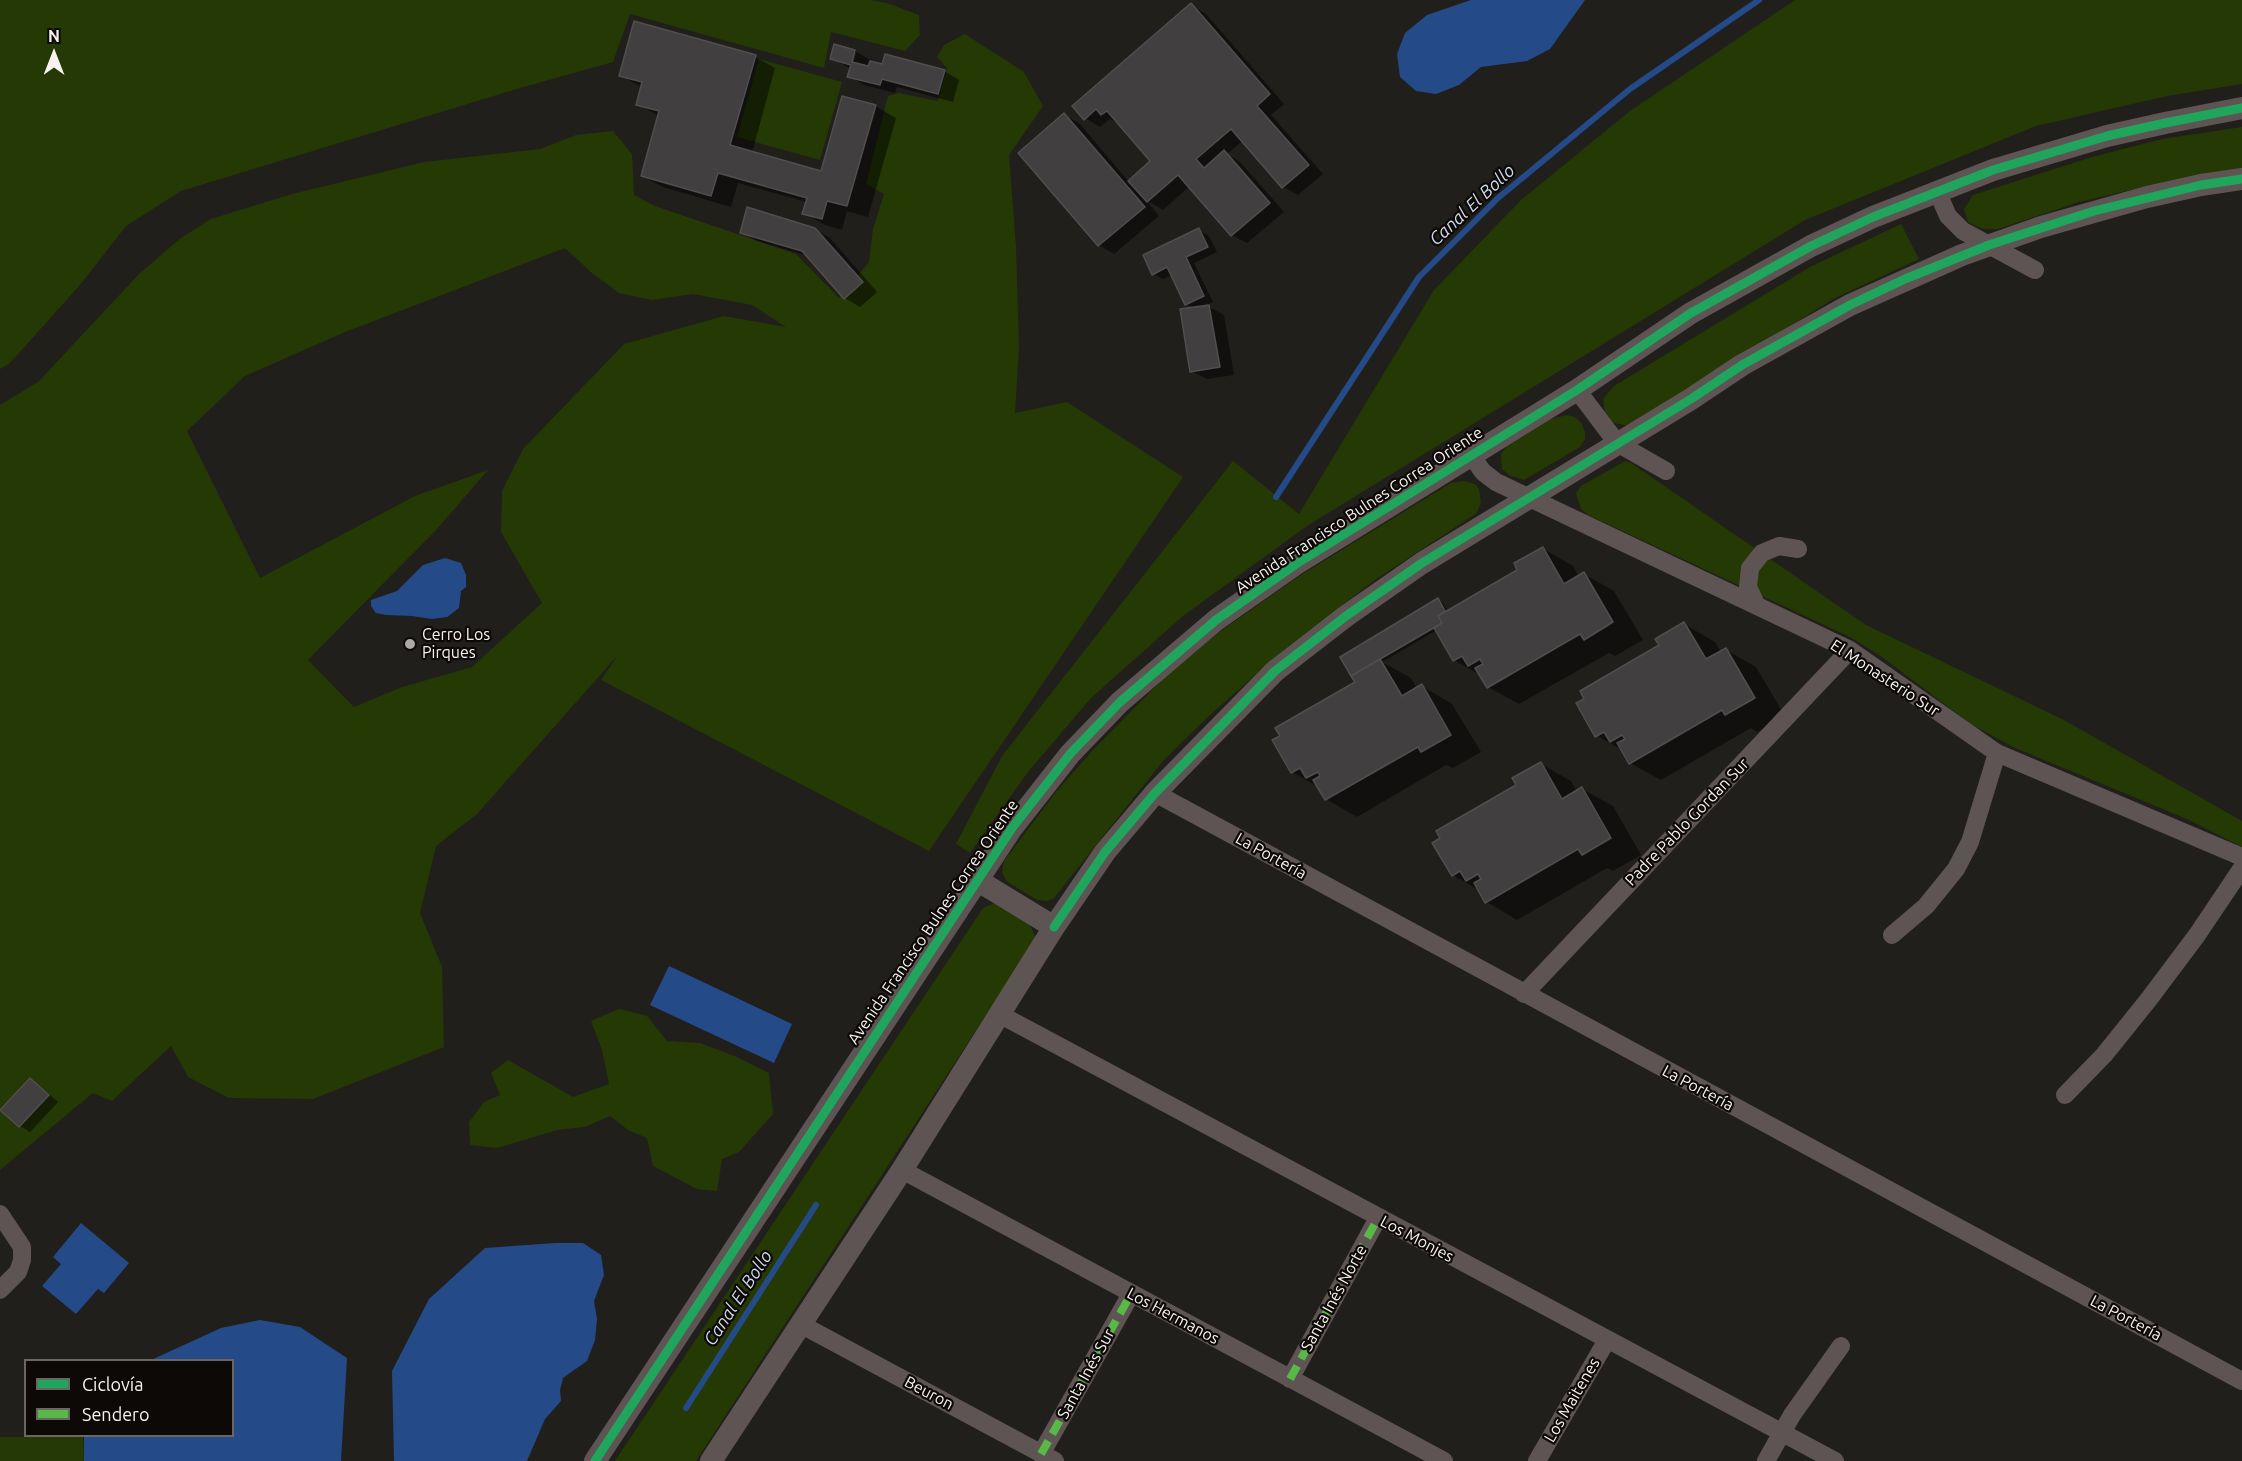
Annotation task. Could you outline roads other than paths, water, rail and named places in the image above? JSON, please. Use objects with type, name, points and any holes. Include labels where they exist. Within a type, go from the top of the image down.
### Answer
[{"type":"street","name":"Avenida Francisco Bulnes Correa Oriente","points":[[595,1461],[1012,828],[1070,754],[1120,702],[1216,620],[1296,564],[1577,390],[1681,319],[1821,242],[1936,191],[1993,170],[2107,136],[2242,108]]},
{"type":"street","points":[[711,1461],[802,1325],[1054,927],[1105,852],[1155,794],[1275,671],[1346,616],[1422,563],[1751,360],[1850,305],[1905,279],[1989,245],[2104,208],[2201,185],[2242,179]]},
{"type":"street","points":[[1936,191],[1948,216],[1963,231],[2035,270]]},
{"type":"street","points":[[1577,390],[1617,443],[1665,471]]},
{"type":"street","name":"El Monasterio Sur","points":[[1471,455],[1483,472],[1496,482],[1756,604],[1850,651],[1997,753],[2242,857]]},
{"type":"street","points":[[1756,604],[1748,587],[1750,568],[1762,553],[1779,546],[1798,549]]},
{"type":"street","name":"Padre Pablo Gordan Sur","points":[[1524,994],[1850,651]]},
{"type":"street","points":[[1892,935],[1926,906],[1956,869],[1970,842],[1997,753]]},
{"type":"street","name":"La Portería","points":[[1155,794],[2242,1381]]},
{"type":"street","points":[[2066,1095],[2104,1055],[2150,999],[2242,868]]},
{"type":"street","points":[[977,880],[1054,927]]},
{"type":"street","name":"Los Monjes","points":[[999,1014],[1835,1461]]},
{"type":"street","name":"Los Hermanos","points":[[902,1170],[1444,1461]]},
{"type":"street","points":[[0,1214],[22,1247],[22,1260],[18,1272],[0,1290]]},
{"type":"street","name":"Santa Inés Norte","points":[[1290,1379],[1378,1218]]},
{"type":"street","name":"Santa Inés Sur","points":[[1048,1457],[1131,1294]]},
{"type":"street","name":"Beuron","points":[[802,1325],[1048,1457]]},
{"type":"street","name":"Los Maitenes","points":[[1537,1461],[1606,1340]]},
{"type":"street","points":[[1766,1461],[1782,1432],[1841,1346]]},
{"type":"water","points":[[1471,0],[1585,0],[1550,49],[1527,61],[1481,67],[1459,85],[1436,94],[1416,91],[1400,77],[1397,54],[1405,33],[1427,15]]},
{"type":"water","points":[[445,558],[461,563],[466,575],[466,587],[461,591],[459,608],[447,617],[432,619],[376,613],[371,606],[371,600],[397,591],[423,565]]},
{"type":"water","points":[[669,966],[792,1024],[774,1063],[650,1005]]},
{"type":"water","points":[[81,1223],[129,1263],[104,1293],[98,1289],[76,1314],[42,1286],[61,1264],[53,1257]]},
{"type":"water","points":[[583,1243],[601,1255],[604,1275],[594,1301],[597,1319],[595,1340],[587,1361],[563,1378],[560,1390],[561,1401],[545,1419],[527,1461],[394,1461],[392,1371],[429,1299],[485,1248]]},
{"type":"water","points":[[260,1320],[300,1327],[347,1358],[341,1461],[84,1461],[84,1437],[234,1437],[234,1359],[153,1359],[221,1328]]},
{"type":"waterway","name":"Canal El Bollo","points":[[1276,497],[1419,277],[1498,198],[1630,89],[1759,0]]},
{"type":"waterway","name":"Canal El Bollo","points":[[686,1408],[816,1205]]},
{"type":"place","name":"Cerro Los Pirques","points":[[410,644]]}]
